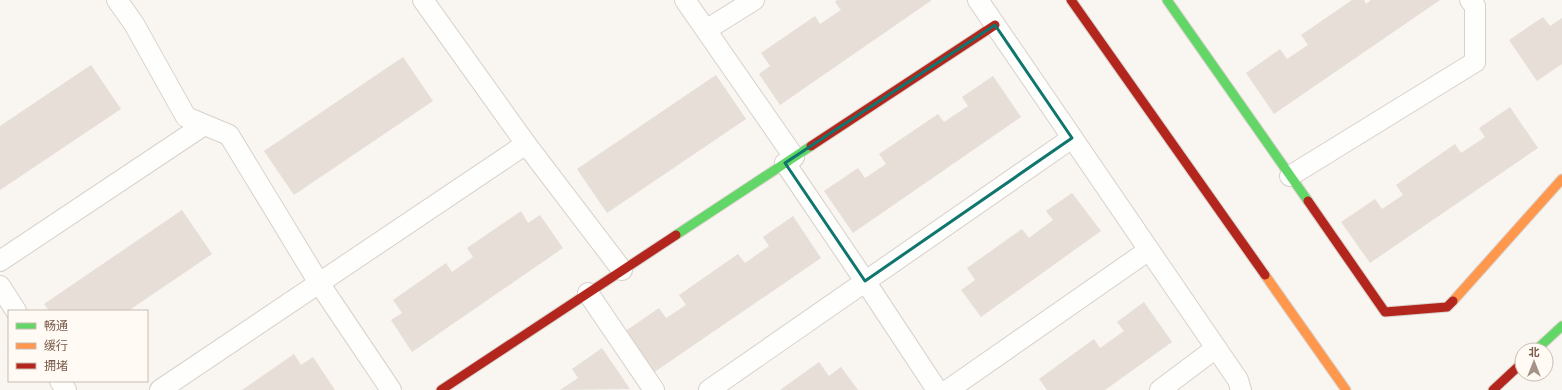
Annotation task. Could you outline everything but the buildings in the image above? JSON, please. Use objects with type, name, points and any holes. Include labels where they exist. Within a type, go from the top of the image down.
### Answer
[{"type":"street","points":[[117,0],[134,24],[186,117],[229,135],[318,283],[391,390]]},
{"type":"street","points":[[422,0],[526,144],[622,270]]},
{"type":"street","points":[[685,0],[706,30],[937,390]]},
{"type":"street","points":[[706,30],[754,0]]},
{"type":"street","points":[[978,0],[1238,380],[1241,390]]},
{"type":"street","points":[[1071,0],[1346,390]]},
{"type":"street","points":[[1167,0],[1385,312],[1447,308],[1562,178]]},
{"type":"street","points":[[1290,176],[1475,62],[1475,6],[1470,0]]},
{"type":"street","points":[[441,390],[995,25]]},
{"type":"street","points":[[0,261],[204,125]]},
{"type":"street","points":[[709,390],[1072,138]]},
{"type":"street","points":[[160,390],[526,144]]},
{"type":"street","points":[[948,390],[1149,250]]},
{"type":"street","points":[[0,286],[15,310]]},
{"type":"street","points":[[588,293],[654,390]]},
{"type":"street","points":[[1545,342],[1562,326]]},
{"type":"street","points":[[1160,390],[1216,348]]},
{"type":"street","points":[[1493,390],[1514,370]]},
{"type":"highlighted area","points":[[995,25],[1072,138],[865,281],[785,163]]},
{"type":"traffic: fast","points":[[1167,0],[1308,201]]},
{"type":"traffic: fast","points":[[676,235],[811,146]]},
{"type":"traffic: fast","points":[[1545,342],[1562,326]]},
{"type":"traffic: slow","points":[[1453,301],[1562,179]]},
{"type":"traffic: slow","points":[[1265,275],[1346,390]]},
{"type":"traffic: jam","points":[[1071,0],[1265,275]]},
{"type":"traffic: jam","points":[[811,146],[995,25]]},
{"type":"traffic: jam","points":[[1308,201],[1385,312],[1447,307],[1453,301]]},
{"type":"traffic: jam","points":[[441,390],[676,235]]},
{"type":"traffic: jam","points":[[1493,390],[1514,370]]}]
